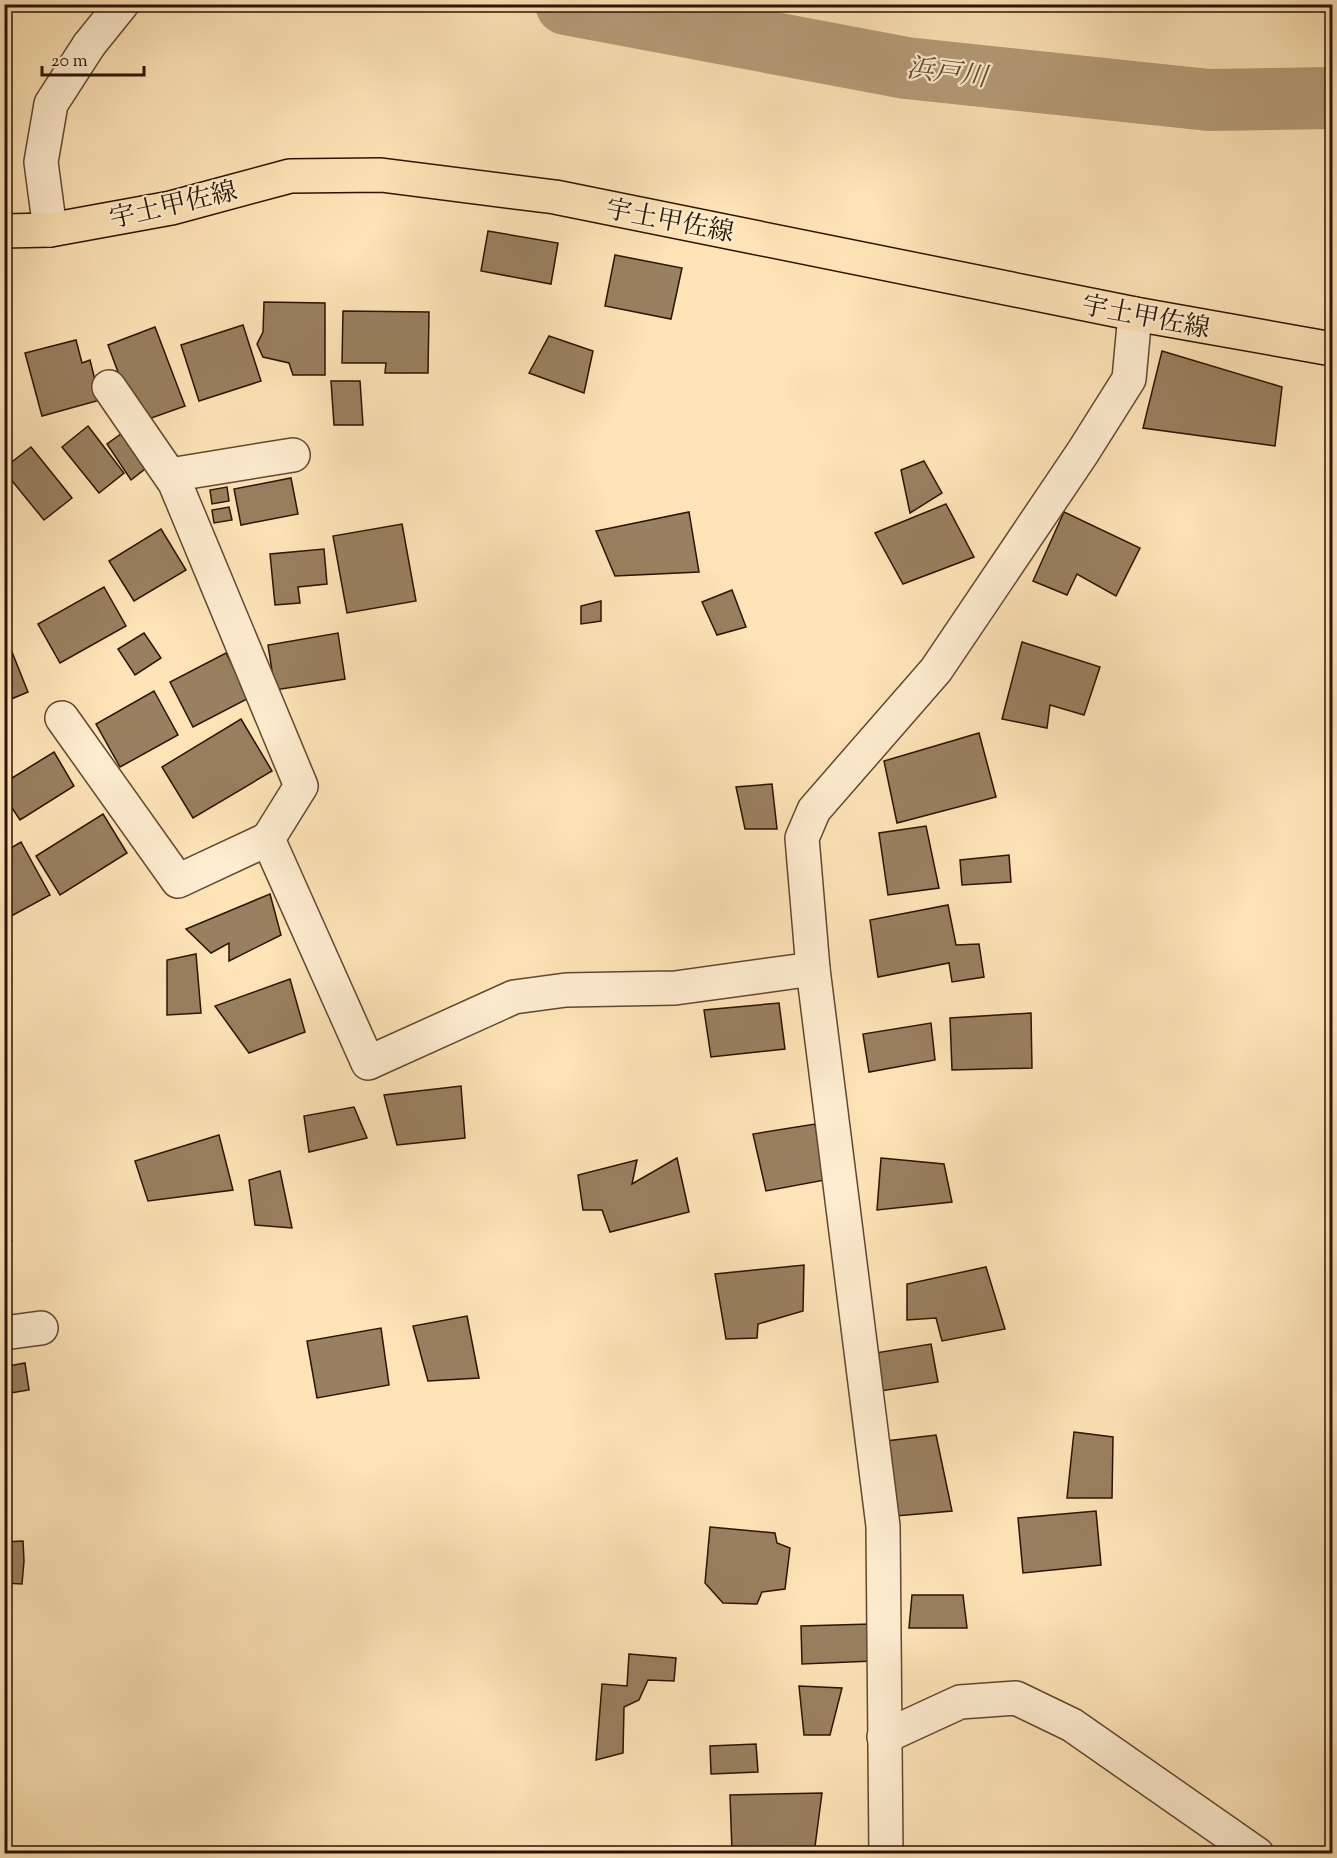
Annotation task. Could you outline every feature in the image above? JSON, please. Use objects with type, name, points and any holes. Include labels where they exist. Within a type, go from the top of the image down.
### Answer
[{"type":"main road","name":"宇土甲佐線","points":[[4,231],[50,230],[171,208],[290,176],[381,175],[555,197],[1135,315],[1332,350]]},
{"type":"street","points":[[50,230],[41,162],[51,104],[89,45],[122,4]]},
{"type":"street","points":[[886,1854],[883,1526],[813,969],[802,838],[814,810],[936,670],[1089,442],[1129,379],[1135,315]]},
{"type":"street","points":[[62,718],[178,881],[268,839],[301,786],[175,483],[109,387]]},
{"type":"street","points":[[170,475],[293,455]]},
{"type":"street","points":[[268,839],[368,1063],[514,997],[566,990],[675,988],[813,969]]},
{"type":"street","points":[[4,1333],[41,1328]]},
{"type":"street","points":[[884,1737],[960,1702],[1016,1698],[1072,1725],[1257,1854]]},
{"type":"building","points":[[488,231],[558,243],[551,284],[481,271]]},
{"type":"building","points":[[615,255],[682,268],[671,319],[605,306]]},
{"type":"building","points":[[264,302],[325,303],[325,375],[293,375],[289,363],[263,357],[257,344],[263,332]]},
{"type":"building","points":[[343,311],[429,312],[428,373],[385,373],[386,363],[342,363]]},
{"type":"building","points":[[243,325],[261,381],[199,401],[181,345]]},
{"type":"building","points":[[155,327],[185,406],[146,420],[129,402],[108,345]]},
{"type":"building","points":[[549,336],[593,351],[584,393],[529,373]]},
{"type":"building","points":[[76,340],[82,363],[90,360],[100,400],[42,416],[25,353]]},
{"type":"building","points":[[1162,351],[1282,387],[1275,446],[1143,428]]},
{"type":"building","points":[[331,381],[360,381],[363,425],[334,425]]},
{"type":"building","points":[[88,426],[124,473],[99,493],[62,447]]},
{"type":"building","points":[[125,431],[150,465],[131,480],[107,444]]},
{"type":"building","points":[[31,447],[72,498],[44,520],[4,471],[4,468]]},
{"type":"building","points":[[924,461],[942,493],[910,513],[901,470]]},
{"type":"building","points":[[291,478],[298,514],[241,525],[234,489]]},
{"type":"building","points":[[227,487],[229,501],[212,504],[210,490]]},
{"type":"building","points":[[946,504],[974,557],[903,584],[875,533]]},
{"type":"building","points":[[229,507],[232,520],[214,523],[212,510]]},
{"type":"building","points":[[689,512],[699,572],[615,576],[596,531]]},
{"type":"building","points":[[1064,512],[1140,548],[1116,596],[1077,574],[1067,595],[1033,581]]},
{"type":"building","points":[[402,524],[416,601],[347,613],[333,536]]},
{"type":"building","points":[[161,529],[186,570],[134,601],[109,561]]},
{"type":"building","points":[[324,549],[327,584],[298,587],[300,603],[275,605],[270,554]]},
{"type":"building","points":[[104,587],[126,626],[60,663],[38,624]]},
{"type":"building","points":[[732,590],[746,627],[717,635],[702,602]]},
{"type":"building","points":[[601,601],[601,621],[581,624],[581,606]]},
{"type":"building","points":[[144,633],[161,658],[135,675],[118,649]]},
{"type":"building","points":[[338,633],[345,679],[275,690],[268,645]]},
{"type":"building","points":[[1022,642],[1100,667],[1084,715],[1050,705],[1047,728],[1002,719]]},
{"type":"building","points":[[10,647],[28,692],[4,702],[4,649]]},
{"type":"building","points":[[226,653],[249,698],[193,727],[170,682]]},
{"type":"building","points":[[154,691],[178,735],[120,767],[96,724]]},
{"type":"building","points":[[241,719],[272,771],[193,818],[162,767]]},
{"type":"building","points":[[979,733],[996,797],[897,823],[884,761]]},
{"type":"building","points":[[54,752],[74,786],[20,820],[4,796],[4,783]]},
{"type":"building","points":[[772,784],[777,829],[745,829],[736,787]]},
{"type":"building","points":[[103,814],[127,853],[60,895],[36,856]]},
{"type":"building","points":[[926,826],[939,888],[888,895],[879,833]]},
{"type":"building","points":[[21,842],[50,895],[4,920],[4,852]]},
{"type":"building","points":[[1009,855],[1011,882],[962,885],[960,860]]},
{"type":"building","points":[[270,894],[281,935],[229,961],[229,943],[211,953],[186,929]]},
{"type":"building","points":[[948,905],[956,945],[979,944],[984,977],[952,982],[949,963],[878,977],[870,920]]},
{"type":"building","points":[[196,954],[201,1013],[167,1015],[167,960]]},
{"type":"building","points":[[290,979],[305,1032],[249,1053],[215,1006]]},
{"type":"building","points":[[779,1003],[785,1049],[711,1057],[704,1010]]},
{"type":"building","points":[[1031,1013],[1032,1068],[952,1070],[950,1018]]},
{"type":"building","points":[[931,1023],[935,1060],[869,1072],[863,1034]]},
{"type":"building","points":[[461,1086],[465,1138],[397,1145],[384,1095]]},
{"type":"building","points":[[354,1107],[367,1138],[309,1152],[304,1116]]},
{"type":"building","points":[[815,1124],[825,1180],[766,1191],[753,1134]]},
{"type":"building","points":[[219,1135],[233,1190],[148,1201],[135,1161]]},
{"type":"building","points":[[677,1158],[689,1212],[610,1232],[602,1210],[583,1210],[578,1175],[637,1160],[632,1184]]},
{"type":"building","points":[[881,1158],[944,1164],[952,1202],[877,1210]]},
{"type":"building","points":[[280,1171],[292,1228],[255,1225],[249,1180]]},
{"type":"building","points":[[4,1214],[12,1241],[4,1243]]},
{"type":"building","points":[[804,1265],[803,1311],[758,1324],[757,1338],[726,1339],[715,1274]]},
{"type":"building","points":[[986,1267],[1005,1329],[942,1341],[936,1318],[907,1320],[907,1284]]},
{"type":"building","points":[[467,1316],[479,1378],[428,1381],[413,1326]]},
{"type":"building","points":[[381,1328],[389,1385],[317,1398],[307,1341]]},
{"type":"building","points":[[931,1344],[938,1382],[881,1391],[875,1353]]},
{"type":"building","points":[[4,1359],[9,1366],[25,1363],[29,1390],[4,1394]]},
{"type":"building","points":[[1074,1432],[1113,1437],[1112,1498],[1067,1498]]},
{"type":"building","points":[[936,1435],[952,1511],[896,1516],[886,1441]]},
{"type":"building","points":[[1096,1511],[1101,1565],[1023,1573],[1018,1518]]},
{"type":"building","points":[[710,1527],[775,1533],[777,1543],[790,1548],[785,1589],[762,1592],[757,1604],[723,1603],[705,1583]]},
{"type":"building","points":[[23,1541],[22,1584],[4,1583],[4,1542]]},
{"type":"building","points":[[912,1595],[963,1595],[967,1628],[909,1628]]},
{"type":"building","points":[[871,1624],[873,1661],[802,1664],[801,1626]]},
{"type":"building","points":[[629,1654],[676,1658],[674,1681],[648,1680],[639,1700],[624,1707],[623,1753],[596,1760],[602,1684],[627,1686]]},
{"type":"building","points":[[799,1686],[842,1688],[830,1735],[804,1735]]},
{"type":"building","points":[[756,1744],[758,1772],[711,1774],[710,1746]]},
{"type":"building","points":[[822,1793],[814,1854],[732,1852],[730,1795]]},
{"type":"waterway","name":"浜戸川","points":[[566,4],[906,68],[1209,100],[1332,98]]}]
